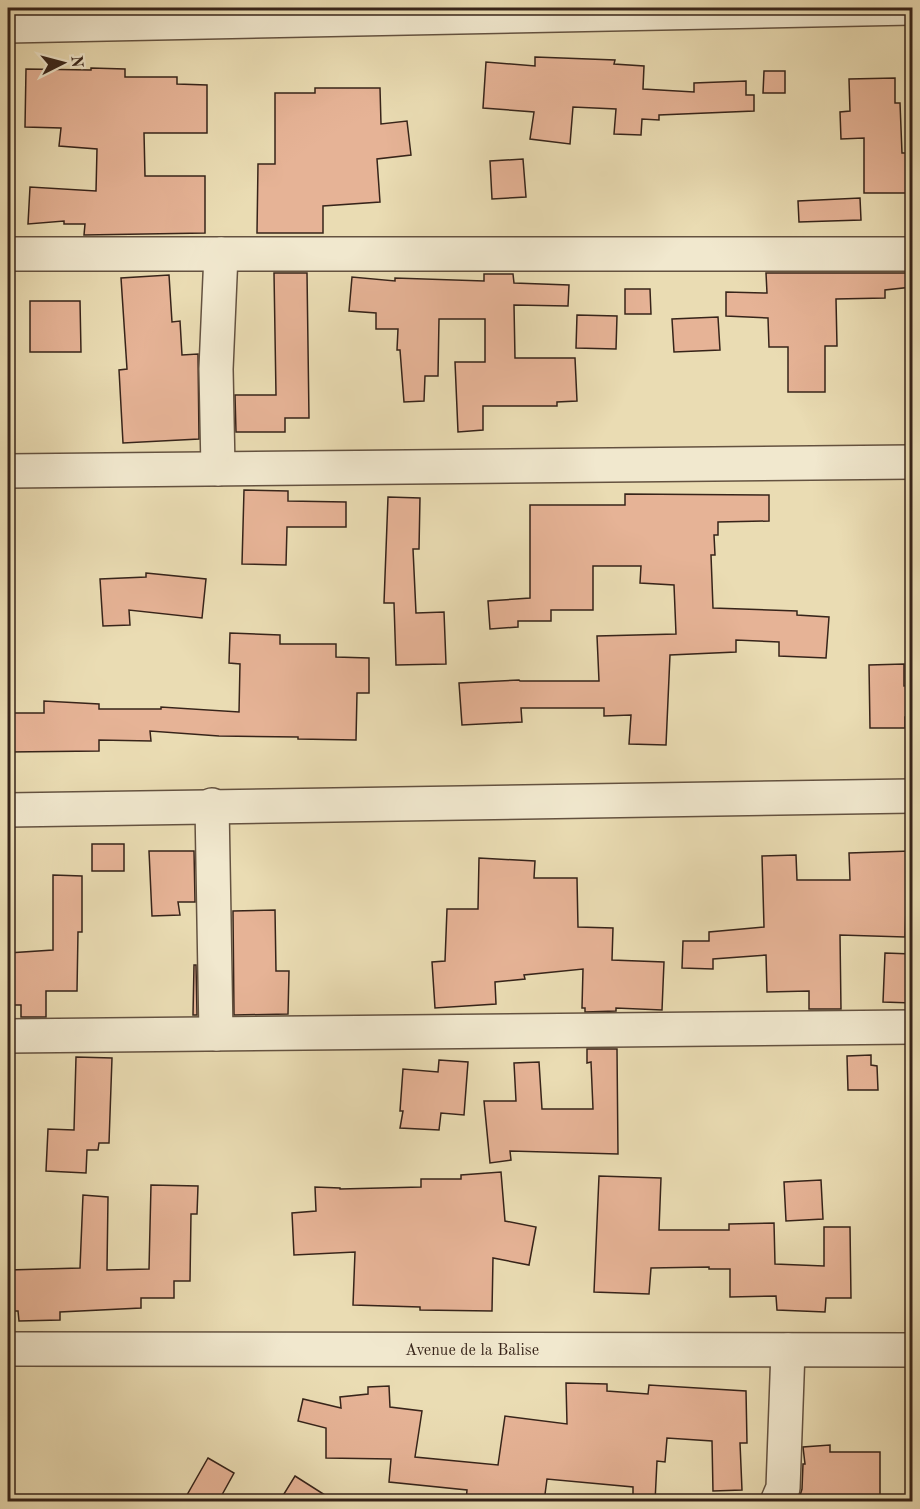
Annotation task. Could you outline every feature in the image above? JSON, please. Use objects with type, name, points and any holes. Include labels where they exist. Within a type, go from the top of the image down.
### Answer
[{"type":"street","points":[[8,26],[912,8]]},
{"type":"street","points":[[8,254],[912,254]]},
{"type":"street","points":[[218,469],[216,369],[221,254]]},
{"type":"street","points":[[8,471],[912,462]]},
{"type":"street","points":[[8,810],[212,805],[912,796]]},
{"type":"street","points":[[212,805],[216,1034]]},
{"type":"street","points":[[8,1036],[912,1028]]},
{"type":"street","points":[[777,1502],[783,1488],[788,1350]]},
{"type":"street","name":"Avenue de la Balise","points":[[16,1352],[912,1350]]},
{"type":"building","points":[[535,57],[615,60],[614,64],[644,66],[643,89],[694,92],[694,83],[746,81],[746,95],[754,95],[754,111],[659,115],[659,120],[642,119],[641,135],[614,134],[616,109],[573,107],[570,144],[530,139],[534,112],[483,108],[486,62],[535,66]]},
{"type":"building","points":[[91,68],[125,69],[125,77],[177,77],[177,84],[207,85],[207,133],[144,133],[145,176],[205,176],[205,233],[84,235],[85,224],[64,224],[64,221],[28,224],[30,187],[96,191],[97,149],[59,146],[61,128],[25,127],[26,69],[91,70]]},
{"type":"building","points":[[764,71],[785,71],[785,93],[763,93]]},
{"type":"building","points":[[895,78],[895,103],[900,103],[902,153],[912,153],[912,193],[864,193],[864,138],[841,139],[840,112],[850,111],[849,79]]},
{"type":"building","points":[[315,88],[380,88],[381,124],[407,121],[411,155],[377,159],[380,202],[323,206],[323,233],[257,233],[258,164],[275,164],[275,93],[315,93]]},
{"type":"building","points":[[523,159],[526,197],[492,199],[490,161]]},
{"type":"building","points":[[860,198],[861,220],[799,222],[798,201]]},
{"type":"building","points":[[274,273],[307,273],[309,418],[285,418],[285,432],[236,432],[235,395],[276,395]]},
{"type":"building","points":[[766,273],[912,273],[912,287],[885,290],[885,298],[836,299],[837,346],[825,346],[825,392],[788,392],[788,347],[769,347],[768,318],[726,316],[726,292],[767,293]]},
{"type":"building","points":[[484,274],[513,274],[514,283],[569,285],[568,306],[514,305],[515,358],[575,358],[577,401],[557,402],[557,406],[483,406],[483,430],[458,432],[455,362],[485,362],[485,319],[439,319],[438,376],[425,376],[424,401],[404,402],[400,350],[397,350],[398,329],[376,329],[376,313],[349,311],[352,277],[395,281],[395,278],[484,281]]},
{"type":"building","points":[[169,275],[172,322],[180,321],[182,355],[198,354],[199,439],[123,443],[119,370],[127,369],[121,278]]},
{"type":"building","points":[[625,289],[650,289],[651,314],[625,314]]},
{"type":"building","points":[[30,301],[80,301],[81,352],[30,352]]},
{"type":"building","points":[[577,315],[617,316],[616,349],[576,348]]},
{"type":"building","points":[[718,317],[720,350],[674,352],[672,319]]},
{"type":"building","points":[[244,490],[288,491],[288,501],[346,502],[346,527],[287,527],[286,565],[242,564]]},
{"type":"building","points":[[625,494],[769,495],[769,521],[718,522],[718,535],[714,535],[715,555],[711,555],[713,608],[797,611],[797,615],[829,617],[826,658],[779,656],[779,642],[736,640],[736,652],[670,655],[666,745],[629,744],[631,715],[604,716],[604,708],[521,708],[522,722],[462,725],[459,683],[519,680],[599,681],[597,636],[676,634],[674,585],[640,583],[641,566],[593,566],[593,610],[551,610],[551,621],[518,621],[518,627],[490,629],[488,601],[530,598],[530,505],[625,505]]},
{"type":"building","points":[[388,497],[420,498],[419,549],[413,549],[416,613],[444,612],[446,664],[396,665],[394,603],[384,603]]},
{"type":"building","points":[[146,573],[206,579],[202,618],[129,610],[130,625],[103,626],[100,579],[146,577]]},
{"type":"building","points":[[230,633],[280,635],[280,644],[336,644],[336,657],[369,658],[369,693],[357,693],[356,740],[219,736],[150,731],[151,741],[99,740],[99,751],[8,752],[8,713],[44,713],[44,701],[99,704],[99,709],[161,709],[161,707],[239,712],[240,664],[229,663]]},
{"type":"building","points":[[904,664],[904,686],[912,685],[912,717],[905,717],[905,728],[870,728],[869,665]]},
{"type":"building","points":[[92,844],[124,844],[124,871],[92,871]]},
{"type":"building","points":[[149,851],[194,851],[195,902],[178,902],[180,915],[152,916]]},
{"type":"building","points":[[911,851],[912,881],[907,881],[905,937],[840,935],[841,1009],[809,1009],[809,991],[767,992],[766,955],[713,959],[713,969],[682,968],[683,941],[709,941],[709,932],[764,927],[762,856],[796,855],[797,880],[850,880],[849,853]]},
{"type":"building","points":[[479,858],[535,861],[534,878],[577,878],[578,927],[613,928],[612,960],[664,962],[662,1010],[616,1008],[616,1011],[585,1012],[585,1008],[582,1008],[583,969],[524,975],[525,979],[495,982],[496,1004],[435,1008],[432,962],[445,961],[447,909],[478,909]]},
{"type":"building","points":[[53,875],[82,876],[82,932],[78,932],[77,991],[46,991],[46,1017],[21,1017],[21,1005],[8,1005],[8,953],[53,950]]},
{"type":"building","points":[[275,910],[276,971],[289,971],[288,1014],[234,1015],[233,911]]},
{"type":"building","points":[[885,953],[912,954],[912,1003],[883,1002]]},
{"type":"building","points":[[194,965],[196,965],[197,1015],[193,1015]]},
{"type":"building","points":[[587,1049],[617,1049],[618,1154],[510,1151],[511,1160],[490,1163],[484,1101],[516,1101],[514,1063],[539,1062],[542,1109],[593,1109],[591,1062],[587,1063]]},
{"type":"building","points":[[871,1055],[871,1065],[877,1066],[878,1090],[848,1090],[847,1056]]},
{"type":"building","points":[[76,1057],[112,1058],[109,1143],[99,1143],[98,1150],[87,1150],[86,1173],[46,1171],[48,1129],[74,1130]]},
{"type":"building","points":[[439,1060],[468,1062],[464,1115],[441,1113],[439,1130],[400,1128],[403,1111],[400,1111],[403,1069],[438,1072]]},
{"type":"building","points":[[501,1172],[505,1221],[536,1227],[529,1265],[493,1258],[492,1311],[420,1310],[420,1307],[353,1305],[355,1252],[294,1255],[292,1213],[316,1211],[315,1187],[340,1189],[421,1187],[421,1179],[461,1179],[461,1175]]},
{"type":"building","points":[[599,1176],[661,1178],[659,1230],[729,1230],[729,1224],[774,1223],[775,1264],[824,1266],[824,1227],[850,1227],[851,1298],[826,1298],[825,1312],[777,1310],[776,1296],[730,1297],[730,1269],[709,1269],[709,1267],[651,1268],[649,1294],[594,1292]]},
{"type":"building","points":[[821,1180],[823,1219],[786,1221],[784,1182]]},
{"type":"building","points":[[151,1185],[198,1186],[197,1214],[191,1214],[190,1281],[174,1281],[174,1298],[141,1298],[141,1308],[60,1312],[60,1320],[19,1321],[18,1311],[8,1311],[8,1270],[80,1268],[83,1195],[108,1197],[107,1270],[149,1269]]},
{"type":"building","points":[[566,1383],[607,1384],[607,1391],[648,1394],[649,1385],[746,1391],[747,1443],[740,1443],[742,1490],[713,1491],[712,1441],[667,1438],[665,1462],[657,1461],[655,1502],[633,1502],[633,1487],[547,1479],[544,1502],[466,1502],[467,1490],[389,1482],[391,1459],[326,1458],[326,1428],[298,1421],[303,1399],[341,1408],[340,1397],[368,1394],[368,1387],[389,1386],[390,1407],[422,1411],[415,1457],[498,1465],[505,1416],[567,1424]]},
{"type":"building","points":[[830,1445],[830,1452],[880,1452],[880,1502],[798,1502],[802,1489],[803,1464],[805,1464],[803,1447]]},
{"type":"building","points":[[208,1458],[234,1473],[218,1502],[183,1502]]},
{"type":"building","points":[[295,1476],[336,1502],[279,1502]]}]
